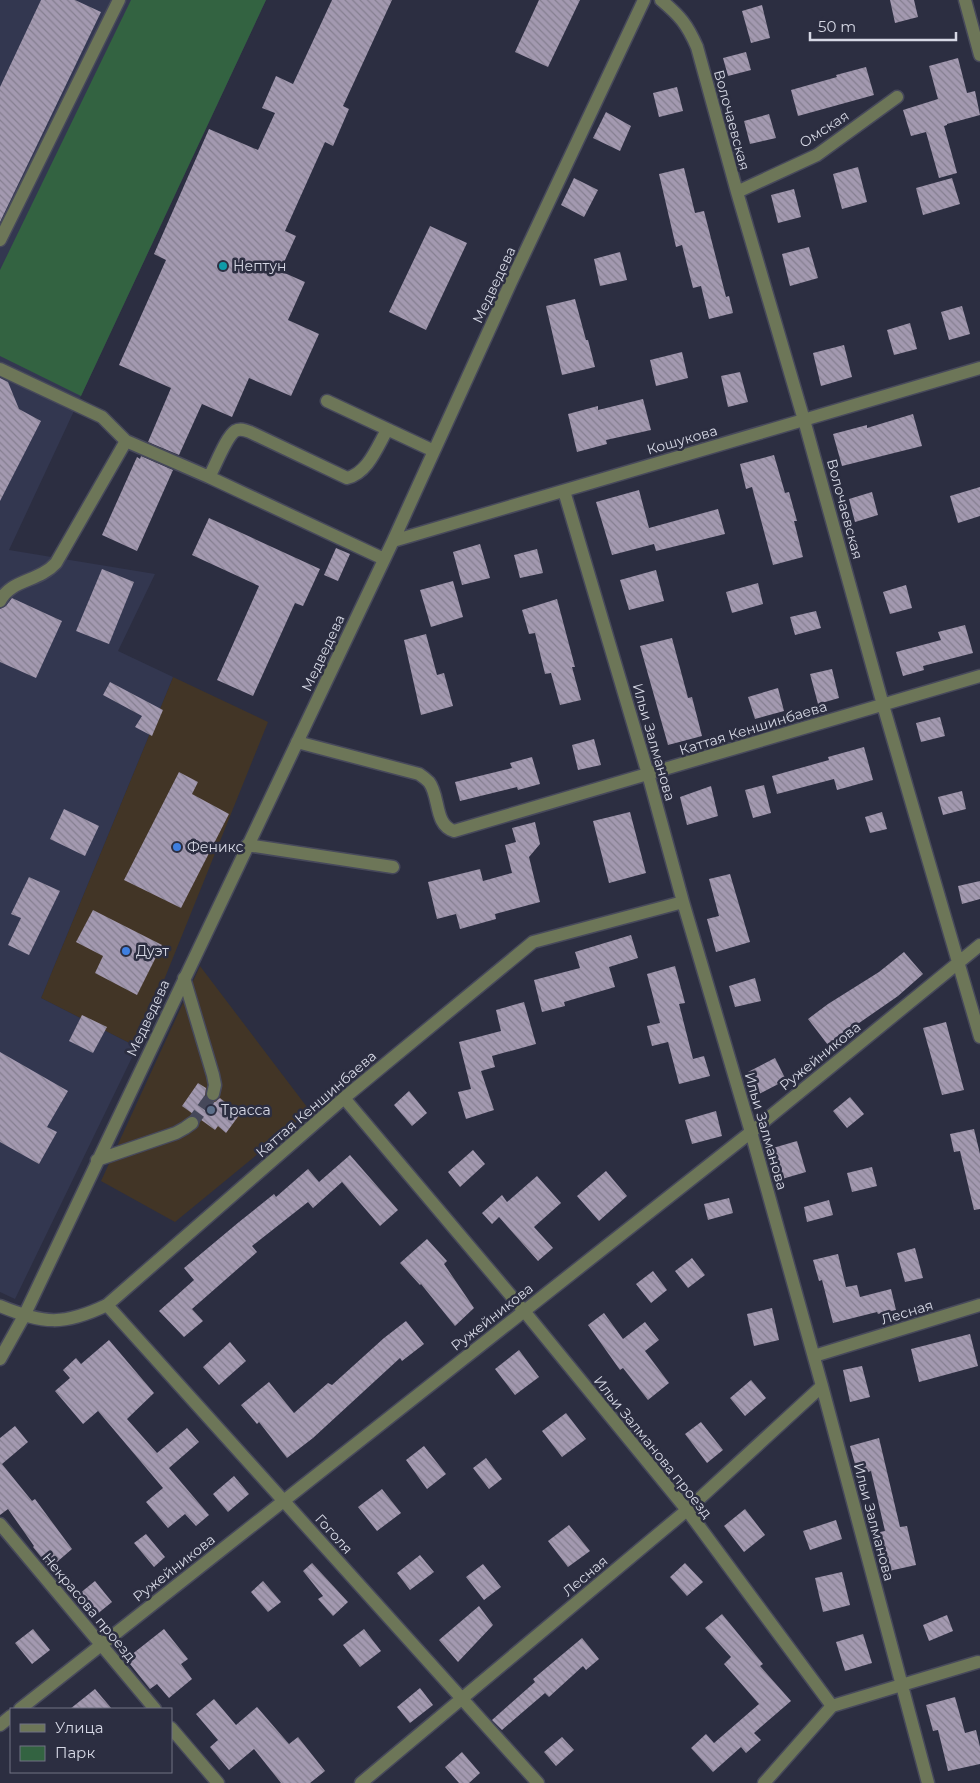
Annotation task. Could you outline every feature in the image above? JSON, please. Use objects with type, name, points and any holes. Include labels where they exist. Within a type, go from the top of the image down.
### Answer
[{"type":"street","points":[[0,240],[118,0]]},
{"type":"street","name":"Медведева","points":[[24,1316],[393,541],[644,0]]},
{"type":"street","name":"Волочаевская","points":[[661,0],[689,28],[694,40],[804,420],[883,705],[980,1037]]},
{"type":"street","points":[[965,0],[980,54]]},
{"type":"street","name":"Омская","points":[[737,192],[817,154],[897,97]]},
{"type":"street","name":"Кошукова","points":[[393,541],[980,368]]},
{"type":"street","points":[[0,369],[102,417],[126,441],[209,477],[384,559]]},
{"type":"street","points":[[327,401],[434,451]]},
{"type":"street","points":[[209,477],[229,437],[234,431],[242,429],[250,432],[347,478],[356,476],[366,466],[387,430]]},
{"type":"street","points":[[0,600],[6,591],[40,576],[50,570],[56,563],[126,441]]},
{"type":"street","name":"Ильи Залманова","points":[[564,491],[752,1132],[903,1684],[928,1783]]},
{"type":"street","name":"Каттая Кеншинбаева","points":[[297,742],[420,774],[429,782],[434,792],[443,824],[448,829],[454,831],[980,676]]},
{"type":"street","points":[[247,845],[393,867]]},
{"type":"street","name":"Каттая Кеншинбаева","points":[[0,1306],[24,1316],[42,1320],[60,1320],[85,1316],[107,1305],[344,1098],[533,942],[683,902]]},
{"type":"street","name":"Ружейникова","points":[[21,1708],[752,1132],[980,945]]},
{"type":"street","points":[[184,978],[213,1075],[215,1085],[213,1094]]},
{"type":"street","name":"Ильи Залманова проезд","points":[[344,1098],[524,1311],[686,1510],[832,1706]]},
{"type":"street","points":[[97,1160],[176,1132],[192,1123]]},
{"type":"street","name":"Лесная","points":[[814,1356],[980,1304]]},
{"type":"street","name":"Гоголя","points":[[107,1305],[538,1783]]},
{"type":"street","points":[[0,1359],[24,1316]]},
{"type":"street","name":"Лесная","points":[[360,1783],[686,1510],[822,1386]]},
{"type":"street","name":"Некрасова проезд","points":[[0,1524],[154,1708]]},
{"type":"street","points":[[764,1783],[832,1706],[978,1662]]},
{"type":"street","points":[[0,1725],[10,1717]]},
{"type":"street","points":[[172,1729],[218,1783]]},
{"type":"shaded area","points":[[0,0],[266,0],[9,550],[155,574],[118,651],[173,677],[41,998],[137,1047],[15,1299],[0,1292]]},
{"type":"shaded area","points":[[173,677],[268,722],[137,1047],[41,998]]},
{"type":"shaded area","points":[[200,966],[310,1111],[175,1222],[101,1181]]},
{"type":"green space","points":[[131,0],[266,0],[81,396],[0,356],[0,270]]},
{"type":"building","points":[[41,0],[75,0],[101,12],[0,222],[0,87]]},
{"type":"building","name":"Нептун","points":[[332,0],[392,0],[343,106],[349,109],[333,146],[325,142],[285,231],[296,236],[280,271],[305,282],[288,320],[319,334],[291,396],[249,378],[232,417],[202,404],[179,455],[148,442],[171,388],[119,365],[166,260],[154,254],[209,129],[258,150],[275,113],[262,108],[276,76],[293,84]]},
{"type":"building","points":[[539,0],[580,0],[548,67],[515,52]]},
{"type":"building","points":[[890,0],[914,0],[918,17],[895,23]]},
{"type":"building","points":[[762,5],[770,38],[751,43],[742,11]]},
{"type":"building","points":[[746,52],[751,70],[728,76],[723,58]]},
{"type":"building","points":[[958,58],[967,93],[975,91],[980,115],[944,126],[957,173],[939,178],[926,132],[911,136],[903,110],[938,99],[929,66]]},
{"type":"building","points":[[866,67],[874,95],[798,116],[791,90]]},
{"type":"building","points":[[677,87],[683,111],[659,117],[653,93]]},
{"type":"building","points":[[606,112],[631,126],[620,151],[593,138]]},
{"type":"building","points":[[769,114],[776,138],[750,144],[744,121]]},
{"type":"building","points":[[858,167],[867,202],[842,209],[833,174]]},
{"type":"building","points":[[684,168],[695,213],[704,211],[726,297],[729,296],[733,313],[709,319],[701,286],[693,288],[682,245],[676,247],[659,174]]},
{"type":"building","points":[[574,178],[598,190],[584,217],[561,205]]},
{"type":"building","points":[[952,178],[960,204],[923,215],[916,188]]},
{"type":"building","points":[[794,189],[801,217],[778,223],[771,195]]},
{"type":"building","points":[[430,226],[467,243],[426,330],[389,312]]},
{"type":"building","points":[[809,247],[818,278],[790,286],[782,254]]},
{"type":"building","points":[[620,252],[627,280],[600,286],[594,259]]},
{"type":"building","points":[[575,299],[595,367],[562,375],[546,306]]},
{"type":"building","points":[[962,306],[970,334],[949,340],[941,312]]},
{"type":"building","points":[[910,323],[917,349],[894,355],[887,330]]},
{"type":"building","points":[[844,345],[852,377],[821,386],[813,353]]},
{"type":"building","points":[[682,352],[688,378],[656,386],[650,360]]},
{"type":"building","points":[[740,372],[748,402],[728,407],[721,376]]},
{"type":"building","points":[[0,378],[8,382],[19,409],[41,421],[0,501]]},
{"type":"building","points":[[643,399],[651,430],[606,440],[607,444],[577,452],[568,414],[598,406],[598,410]]},
{"type":"building","points":[[913,414],[922,446],[842,466],[833,434],[867,425],[867,428]]},
{"type":"building","points":[[774,455],[785,493],[789,492],[797,521],[794,521],[803,557],[773,565],[752,487],[746,489],[740,464]]},
{"type":"building","points":[[141,456],[173,470],[137,551],[102,535],[137,457],[140,459]]},
{"type":"building","points":[[980,487],[980,516],[958,523],[950,496]]},
{"type":"building","points":[[639,490],[649,528],[718,509],[725,534],[656,551],[654,544],[612,555],[596,502]]},
{"type":"building","points":[[872,492],[878,515],[855,522],[849,499]]},
{"type":"building","points":[[209,518],[320,569],[303,606],[295,603],[253,696],[217,680],[259,586],[192,555]]},
{"type":"building","points":[[480,544],[490,578],[462,585],[453,552]]},
{"type":"building","points":[[336,548],[350,554],[338,581],[324,575]]},
{"type":"building","points":[[537,549],[543,573],[520,578],[514,555]]},
{"type":"building","points":[[102,569],[134,582],[109,644],[76,631]]},
{"type":"building","points":[[656,570],[664,601],[629,610],[620,580]]},
{"type":"building","points":[[453,581],[463,617],[431,627],[420,590]]},
{"type":"building","points":[[758,583],[763,604],[732,613],[726,592]]},
{"type":"building","points":[[906,585],[912,608],[890,614],[883,592]]},
{"type":"building","points":[[12,598],[62,621],[36,678],[0,662],[0,609],[6,606]]},
{"type":"building","points":[[557,599],[575,667],[572,667],[581,700],[560,705],[551,673],[545,674],[535,633],[529,634],[522,610]]},
{"type":"building","points":[[816,611],[821,628],[795,635],[790,617]]},
{"type":"building","points":[[965,625],[973,653],[923,666],[924,670],[903,676],[896,652],[941,640],[938,632]]},
{"type":"building","points":[[426,634],[437,675],[444,673],[453,706],[421,715],[404,640]]},
{"type":"building","points":[[672,638],[688,698],[692,697],[702,736],[668,745],[640,646]]},
{"type":"building","points":[[832,669],[839,698],[818,704],[810,674]]},
{"type":"building","points":[[110,682],[163,710],[152,736],[135,727],[142,716],[103,695]]},
{"type":"building","points":[[778,688],[784,711],[755,719],[748,697]]},
{"type":"building","points":[[940,717],[945,736],[921,742],[916,723]]},
{"type":"building","points":[[594,739],[601,765],[578,770],[572,745]]},
{"type":"building","points":[[864,747],[873,780],[837,790],[834,779],[777,794],[772,776],[829,760],[828,757]]},
{"type":"building","points":[[532,757],[540,784],[518,790],[517,787],[460,801],[455,782],[512,768],[510,763]]},
{"type":"building","name":"Феникс","points":[[179,772],[198,782],[192,794],[229,814],[181,908],[124,880]]},
{"type":"building","points":[[764,785],[771,813],[753,818],[745,790]]},
{"type":"building","points":[[711,786],[718,816],[687,825],[680,797]]},
{"type":"building","points":[[962,791],[966,809],[943,815],[938,797]]},
{"type":"building","points":[[64,809],[99,826],[85,856],[50,839]]},
{"type":"building","points":[[630,812],[646,873],[609,883],[593,821]]},
{"type":"building","points":[[882,812],[887,829],[870,833],[865,817]]},
{"type":"building","points":[[535,822],[540,844],[529,857],[540,902],[495,914],[496,919],[460,929],[456,914],[437,919],[428,882],[480,869],[483,881],[512,873],[505,845],[516,842],[512,828]]},
{"type":"building","points":[[730,874],[750,942],[716,952],[707,919],[719,916],[709,879]]},
{"type":"building","points":[[29,877],[60,891],[29,955],[8,945],[21,918],[11,914]]},
{"type":"building","points":[[980,881],[980,899],[962,904],[958,886]]},
{"type":"building","name":"Дуэт","points":[[93,910],[162,945],[137,995],[95,973],[103,956],[76,942]]},
{"type":"building","points":[[631,935],[638,958],[609,967],[615,987],[564,1002],[565,1006],[542,1012],[534,980],[580,968],[575,952]]},
{"type":"building","points":[[904,952],[923,974],[898,996],[849,1030],[851,1033],[831,1049],[808,1019],[879,972]]},
{"type":"building","points":[[675,966],[685,1003],[679,1004],[693,1059],[704,1056],[710,1076],[679,1084],[668,1042],[652,1046],[647,1026],[660,1023],[647,974]]},
{"type":"building","points":[[755,978],[761,1001],[735,1007],[729,986]]},
{"type":"building","points":[[524,1002],[536,1044],[492,1056],[495,1067],[481,1071],[494,1110],[466,1119],[458,1092],[471,1089],[459,1042],[501,1031],[496,1010]]},
{"type":"building","points":[[82,1015],[107,1027],[93,1053],[69,1041]]},
{"type":"building","points":[[946,1022],[964,1090],[942,1095],[923,1028]]},
{"type":"building","points":[[0,1052],[68,1091],[47,1127],[57,1132],[39,1164],[0,1142]]},
{"type":"building","points":[[775,1058],[786,1080],[759,1094],[748,1072]]},
{"type":"building","name":"Трасса","points":[[198,1083],[206,1088],[205,1096],[208,1100],[215,1102],[220,1098],[240,1114],[226,1133],[218,1126],[215,1130],[182,1106]]},
{"type":"building","points":[[409,1091],[427,1113],[412,1126],[394,1105]]},
{"type":"building","points":[[850,1097],[864,1114],[847,1128],[833,1111]]},
{"type":"building","points":[[716,1111],[722,1136],[692,1144],[685,1120]]},
{"type":"building","points":[[974,1129],[980,1154],[980,1209],[974,1210],[960,1151],[954,1152],[950,1134]]},
{"type":"building","points":[[797,1141],[806,1172],[782,1179],[773,1148]]},
{"type":"building","points":[[473,1150],[485,1164],[460,1187],[448,1172]]},
{"type":"building","points":[[350,1155],[398,1210],[380,1226],[342,1182],[313,1208],[308,1202],[252,1246],[257,1252],[192,1309],[203,1321],[184,1337],[159,1311],[194,1280],[184,1268],[239,1222],[274,1194],[276,1197],[308,1169],[319,1182]]},
{"type":"building","points":[[872,1167],[877,1186],[852,1192],[847,1173]]},
{"type":"building","points":[[606,1171],[627,1196],[599,1221],[577,1196]]},
{"type":"building","points":[[537,1176],[561,1203],[534,1227],[553,1248],[538,1261],[499,1217],[492,1224],[482,1213],[502,1195],[507,1202]]},
{"type":"building","points":[[729,1198],[733,1213],[708,1220],[704,1204]]},
{"type":"building","points":[[829,1200],[833,1215],[807,1222],[804,1207]]},
{"type":"building","points":[[427,1239],[447,1261],[444,1264],[474,1308],[455,1326],[421,1284],[400,1263]]},
{"type":"building","points":[[915,1248],[923,1278],[905,1282],[897,1253]]},
{"type":"building","points":[[838,1254],[846,1287],[857,1285],[860,1297],[891,1289],[896,1310],[878,1314],[877,1312],[833,1323],[822,1280],[819,1281],[813,1260]]},
{"type":"building","points":[[692,1258],[705,1275],[688,1288],[675,1271]]},
{"type":"building","points":[[653,1271],[667,1290],[651,1303],[636,1284]]},
{"type":"building","points":[[772,1308],[779,1340],[754,1346],[747,1314]]},
{"type":"building","points":[[604,1313],[623,1339],[645,1322],[659,1340],[645,1351],[669,1383],[648,1400],[623,1368],[620,1370],[588,1325]]},
{"type":"building","points":[[406,1321],[424,1344],[402,1361],[400,1358],[313,1438],[287,1458],[259,1422],[257,1424],[241,1405],[269,1382],[294,1413],[328,1383],[332,1385],[384,1338]]},
{"type":"building","points":[[970,1334],[978,1366],[919,1382],[911,1349]]},
{"type":"building","points":[[109,1340],[154,1393],[127,1419],[157,1453],[187,1428],[199,1442],[169,1468],[209,1515],[196,1526],[185,1514],[168,1528],[146,1502],[163,1488],[98,1411],[83,1424],[55,1391],[70,1378],[63,1370],[76,1358],[81,1364]]},
{"type":"building","points":[[230,1342],[246,1361],[219,1385],[203,1367]]},
{"type":"building","points":[[519,1350],[539,1377],[515,1395],[495,1369]]},
{"type":"building","points":[[862,1366],[870,1397],[850,1402],[843,1370]]},
{"type":"building","points":[[751,1380],[766,1398],[745,1416],[730,1398]]},
{"type":"building","points":[[566,1413],[586,1439],[562,1457],[542,1431]]},
{"type":"building","points":[[701,1422],[723,1450],[707,1463],[685,1434]]},
{"type":"building","points":[[15,1426],[28,1442],[2,1464],[32,1501],[35,1499],[72,1549],[50,1568],[33,1547],[8,1509],[0,1515],[0,1438]]},
{"type":"building","points":[[879,1438],[900,1527],[907,1526],[916,1565],[889,1571],[880,1532],[885,1531],[871,1471],[858,1475],[850,1446]]},
{"type":"building","points":[[424,1446],[446,1474],[427,1489],[406,1460]]},
{"type":"building","points":[[486,1458],[502,1479],[489,1489],[473,1468]]},
{"type":"building","points":[[234,1476],[249,1494],[228,1512],[213,1494]]},
{"type":"building","points":[[382,1489],[401,1513],[377,1531],[358,1507]]},
{"type":"building","points":[[745,1509],[765,1535],[744,1552],[724,1526]]},
{"type":"building","points":[[836,1520],[842,1539],[810,1550],[803,1531]]},
{"type":"building","points":[[569,1525],[590,1551],[568,1567],[548,1541]]},
{"type":"building","points":[[146,1534],[165,1557],[154,1567],[134,1543]]},
{"type":"building","points":[[420,1555],[434,1572],[410,1590],[397,1573]]},
{"type":"building","points":[[312,1563],[348,1602],[333,1616],[318,1599],[323,1596],[303,1571]]},
{"type":"building","points":[[685,1563],[703,1582],[687,1596],[670,1577]]},
{"type":"building","points":[[483,1564],[501,1587],[484,1600],[466,1577]]},
{"type":"building","points":[[842,1572],[850,1605],[823,1612],[815,1578]]},
{"type":"building","points":[[95,1581],[112,1602],[96,1615],[79,1594]]},
{"type":"building","points":[[263,1581],[281,1602],[268,1612],[251,1592]]},
{"type":"building","points":[[479,1606],[493,1625],[458,1662],[439,1640]]},
{"type":"building","points":[[722,1614],[763,1664],[760,1666],[791,1701],[754,1733],[761,1740],[746,1753],[741,1747],[713,1772],[691,1748],[706,1734],[714,1743],[759,1704],[724,1664],[731,1657],[705,1628]]},
{"type":"building","points":[[947,1615],[953,1631],[929,1641],[923,1625]]},
{"type":"building","points":[[33,1629],[50,1650],[32,1664],[15,1643]]},
{"type":"building","points":[[164,1629],[188,1659],[181,1664],[192,1679],[169,1698],[157,1684],[150,1689],[126,1659]]},
{"type":"building","points":[[364,1629],[381,1651],[360,1667],[343,1645]]},
{"type":"building","points":[[863,1634],[872,1663],[845,1671],[836,1642]]},
{"type":"building","points":[[582,1638],[599,1659],[586,1670],[583,1666],[549,1697],[545,1693],[502,1730],[492,1720],[535,1682],[533,1679]]},
{"type":"building","points":[[420,1688],[433,1705],[410,1723],[397,1707]]},
{"type":"building","points":[[95,1689],[111,1708],[71,1708]]},
{"type":"building","points":[[955,1697],[965,1733],[976,1730],[980,1747],[980,1764],[948,1771],[938,1730],[933,1731],[926,1705]]},
{"type":"building","points":[[214,1699],[236,1725],[257,1707],[289,1744],[298,1737],[325,1771],[310,1783],[281,1783],[254,1749],[229,1770],[210,1747],[218,1740],[196,1714]]},
{"type":"building","points":[[562,1737],[574,1750],[556,1766],[544,1752]]},
{"type":"building","points":[[462,1752],[480,1773],[469,1783],[459,1783],[445,1767]]},
{"type":"tunnel","points":[[192,1123],[213,1094]]},
{"type":"place","name":"Нептун","points":[[223,266]]},
{"type":"place","name":"Феникс","points":[[177,847]]},
{"type":"place","name":"Дуэт","points":[[126,951]]},
{"type":"place","name":"Трасса","points":[[211,1110]]}]
